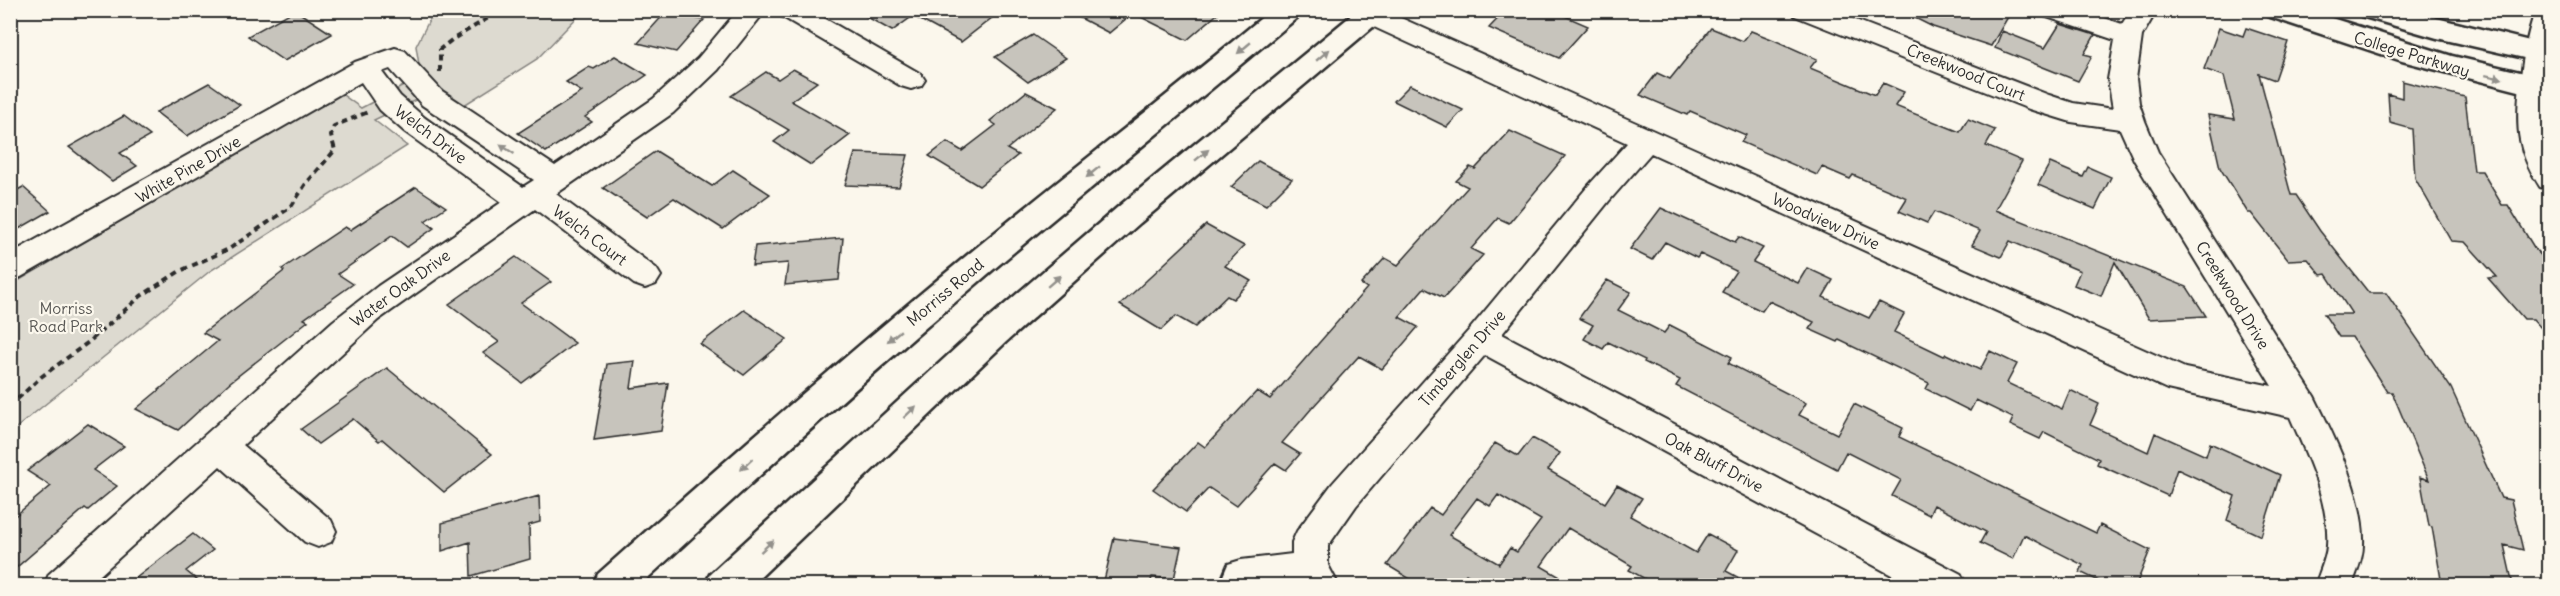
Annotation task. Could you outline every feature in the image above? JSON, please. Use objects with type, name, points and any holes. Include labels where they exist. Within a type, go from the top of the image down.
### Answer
[{"type":"main road","name":"Morriss Road","points":[[612,585],[793,422],[977,265],[1160,119],[1289,10]]},
{"type":"main road","name":"College Parkway","points":[[2277,10],[2394,49],[2488,76],[2542,88]]},
{"type":"main road","name":"College Parkway","points":[[2371,10],[2458,34],[2545,54]]},
{"type":"main road","points":[[724,585],[994,333],[1368,12]]},
{"type":"street","name":"Water Oak Drive","points":[[62,585],[220,445],[317,352],[354,320],[672,99],[708,64],[753,10]]},
{"type":"street","points":[[790,10],[911,80]]},
{"type":"street","name":"Creekwood Court","points":[[1804,10],[2039,102],[2071,112],[2131,121]]},
{"type":"street","points":[[2053,10],[2136,23]]},
{"type":"street","points":[[2549,10],[2541,32],[2545,54],[2542,88],[2533,131],[2540,159],[2550,180]]},
{"type":"street","name":"Woodview Drive","points":[[1368,12],[2179,380],[2302,406]]},
{"type":"street","name":"Creekwood Drive","points":[[2136,23],[2122,79],[2125,104],[2144,153],[2302,406],[2321,448],[2343,519],[2345,546],[2333,585]]},
{"type":"street","name":"Welch Drive","points":[[395,57],[432,98],[538,192],[415,125],[390,103],[364,68],[395,57]]},
{"type":"street","name":"White Pine Drive","points":[[10,269],[364,68]]},
{"type":"street","name":"Timberglen Drive","points":[[1315,577],[1310,542],[1344,495],[1481,338],[1599,193],[1646,140]]},
{"type":"street","name":"Welch Court","points":[[538,192],[645,276]]},
{"type":"street","name":"Oak Bluff Drive","points":[[1481,338],[1948,585]]},
{"type":"street","points":[[220,445],[318,531]]},
{"type":"street","points":[[1241,576],[1315,577]]},
{"type":"path","points":[[423,88],[434,83],[440,76],[441,49],[449,40],[475,28],[495,14],[495,10]]},
{"type":"path","points":[[10,406],[41,377],[90,341],[141,296],[180,271],[229,249],[291,207],[305,185],[334,150],[331,136],[334,126],[390,103]]},
{"type":"green space","name":"Morriss Road Park","points":[[434,11],[583,11],[537,59],[453,112],[428,94],[374,120],[407,146],[210,271],[11,432],[11,285],[340,93],[361,108],[421,77],[416,46]]},
{"type":"building","points":[[295,10],[332,34],[284,61],[248,36]]},
{"type":"building","points":[[855,10],[1002,10],[961,42],[913,16],[892,31]]},
{"type":"building","points":[[1065,10],[1222,10],[1187,40],[1133,13],[1109,33]]},
{"type":"building","points":[[1506,10],[1551,10],[1588,26],[1559,58],[1489,28]]},
{"type":"building","points":[[1899,10],[2012,10],[1991,46],[1933,27]]},
{"type":"building","points":[[666,12],[704,20],[676,52],[638,43]]},
{"type":"building","points":[[2060,24],[2095,35],[2084,54],[2092,56],[2078,81],[1995,48],[2002,31],[2045,48]]},
{"type":"building","points":[[1711,28],[1743,41],[1751,31],[1774,40],[1817,59],[1810,68],[1875,95],[1883,83],[1904,92],[1895,106],[1960,132],[1968,119],[1995,130],[1986,146],[2022,161],[1995,210],[2187,287],[2206,316],[2149,319],[2115,262],[2101,296],[2074,285],[2080,271],[2010,241],[2001,257],[1972,245],[1980,231],[1934,212],[1927,223],[1899,211],[1907,198],[1853,175],[1850,179],[1822,167],[1817,175],[1741,142],[1746,135],[1690,111],[1687,115],[1640,95],[1657,73],[1670,79]]},
{"type":"building","points":[[2219,28],[2243,36],[2246,28],[2288,42],[2275,80],[2259,74],[2291,195],[2296,195],[2320,231],[2369,293],[2386,293],[2451,388],[2501,498],[2511,500],[2523,550],[2504,545],[2513,585],[2442,585],[2420,477],[2429,480],[2392,392],[2387,392],[2352,337],[2339,337],[2324,314],[2352,314],[2326,274],[2321,275],[2308,259],[2288,260],[2251,213],[2248,213],[2220,168],[2208,115],[2235,119],[2224,76],[2204,69]]},
{"type":"building","points":[[1033,35],[1066,58],[1028,82],[995,57]]},
{"type":"building","points":[[615,56],[647,75],[585,117],[592,122],[546,152],[518,133],[582,92],[566,82],[589,67],[594,69]]},
{"type":"building","points":[[793,69],[817,82],[791,101],[850,135],[811,165],[774,142],[789,130],[731,96],[766,72],[778,79]]},
{"type":"building","points":[[2402,81],[2465,97],[2474,171],[2482,171],[2502,205],[2508,205],[2535,249],[2550,265],[2550,338],[2533,319],[2524,319],[2488,278],[2497,277],[2465,242],[2451,241],[2415,178],[2412,129],[2390,123],[2388,94],[2402,98]]},
{"type":"building","points":[[209,83],[240,105],[187,136],[156,112]]},
{"type":"building","points":[[1410,85],[1463,110],[1447,127],[1394,101]]},
{"type":"building","points":[[1026,92],[1057,108],[1007,149],[1018,155],[979,186],[929,156],[947,142],[962,151],[996,125],[990,121]]},
{"type":"building","points":[[124,116],[150,136],[120,153],[137,166],[112,181],[69,147]]},
{"type":"building","points":[[1510,131],[1565,156],[1509,223],[1498,218],[1471,249],[1483,255],[1444,298],[1424,288],[1399,317],[1418,327],[1382,369],[1359,356],[1312,408],[1282,443],[1300,454],[1286,470],[1275,463],[1236,506],[1209,488],[1186,512],[1153,489],[1198,442],[1205,447],[1257,391],[1270,399],[1367,288],[1361,284],[1385,258],[1398,265],[1468,187],[1456,181],[1470,167],[1475,169]]},
{"type":"building","points":[[656,151],[712,186],[733,170],[770,194],[723,229],[674,198],[647,217],[603,188]]},
{"type":"building","points":[[855,153],[908,155],[899,187],[845,185]]},
{"type":"building","points":[[1258,161],[1292,179],[1266,205],[1231,187]]},
{"type":"building","points":[[2050,163],[2083,177],[2088,167],[2111,177],[2095,209],[2038,185]]},
{"type":"building","points":[[23,187],[50,211],[10,234],[10,194]]},
{"type":"building","points":[[416,187],[446,207],[425,221],[434,228],[407,247],[392,236],[338,274],[353,284],[304,319],[308,321],[229,383],[178,430],[136,409],[218,341],[203,333],[284,271],[282,269],[345,227],[350,230]]},
{"type":"building","points":[[1661,208],[1735,242],[1739,237],[1763,248],[1753,262],[1798,283],[1807,268],[1833,280],[1823,297],[1869,318],[1879,302],[1904,314],[1894,332],[1944,356],[1946,354],[1980,370],[1990,351],[2017,364],[2007,383],[2062,409],[2070,390],[2099,404],[2090,425],[2148,452],[2155,433],[2206,456],[2210,443],[2280,475],[2261,536],[2227,520],[2235,496],[2177,469],[2168,496],[2097,464],[2099,459],[2044,432],[2040,439],[2010,425],[2013,418],[1976,400],[1970,411],[1926,389],[1929,383],[1839,340],[1838,342],[1809,329],[1814,322],[1769,301],[1762,311],[1722,292],[1736,271],[1700,254],[1697,258],[1665,242],[1652,260],[1630,249]]},
{"type":"building","points":[[1206,225],[1244,246],[1225,266],[1251,281],[1233,299],[1227,296],[1195,327],[1176,316],[1161,330],[1120,305]]},
{"type":"building","points":[[843,238],[839,280],[785,285],[788,263],[752,266],[755,246]]},
{"type":"building","points":[[516,257],[551,282],[521,303],[575,343],[522,383],[483,353],[499,342],[449,304]]},
{"type":"building","points":[[1607,280],[1631,292],[1618,310],[1664,333],[1670,325],[1732,357],[1728,363],[1806,403],[1799,415],[1837,434],[1854,404],[1903,428],[1899,437],[2096,533],[2100,525],[2150,550],[2136,585],[2107,585],[2080,572],[2083,565],[2024,535],[2013,559],[1980,543],[1986,532],[1934,505],[1929,515],[1892,496],[1901,480],[1846,452],[1837,469],[1676,386],[1680,380],[1644,362],[1645,360],[1608,342],[1603,349],[1584,339],[1593,325],[1579,318]]},
{"type":"building","points":[[744,310],[787,339],[744,375],[700,344]]},
{"type":"building","points":[[635,361],[631,388],[668,383],[661,431],[594,440],[607,364]]},
{"type":"building","points":[[387,368],[492,454],[444,492],[382,439],[379,441],[353,419],[318,444],[301,429]]},
{"type":"building","points":[[88,424],[124,446],[93,470],[117,486],[88,510],[85,508],[10,573],[10,520],[51,486],[27,471]]},
{"type":"building","points":[[1532,438],[1560,453],[1548,470],[1605,503],[1617,485],[1642,498],[1630,516],[1696,553],[1708,534],[1738,550],[1726,571],[1752,585],[1656,585],[1629,570],[1632,566],[1568,528],[1541,566],[1574,585],[1484,585],[1466,574],[1457,585],[1420,585],[1387,565],[1430,508],[1441,515],[1495,443],[1518,456]],"holes":[[[1498,495],[1541,520],[1517,552],[1510,548],[1499,564],[1449,535],[1477,498],[1490,506]]]},
{"type":"building","points":[[539,496],[540,522],[529,525],[530,559],[471,576],[470,542],[442,551],[442,523]]},
{"type":"building","points":[[193,534],[213,550],[186,571],[203,585],[127,585]]},
{"type":"building","points":[[1114,538],[1181,547],[1174,579],[1152,577],[1150,585],[1103,585]]}]
